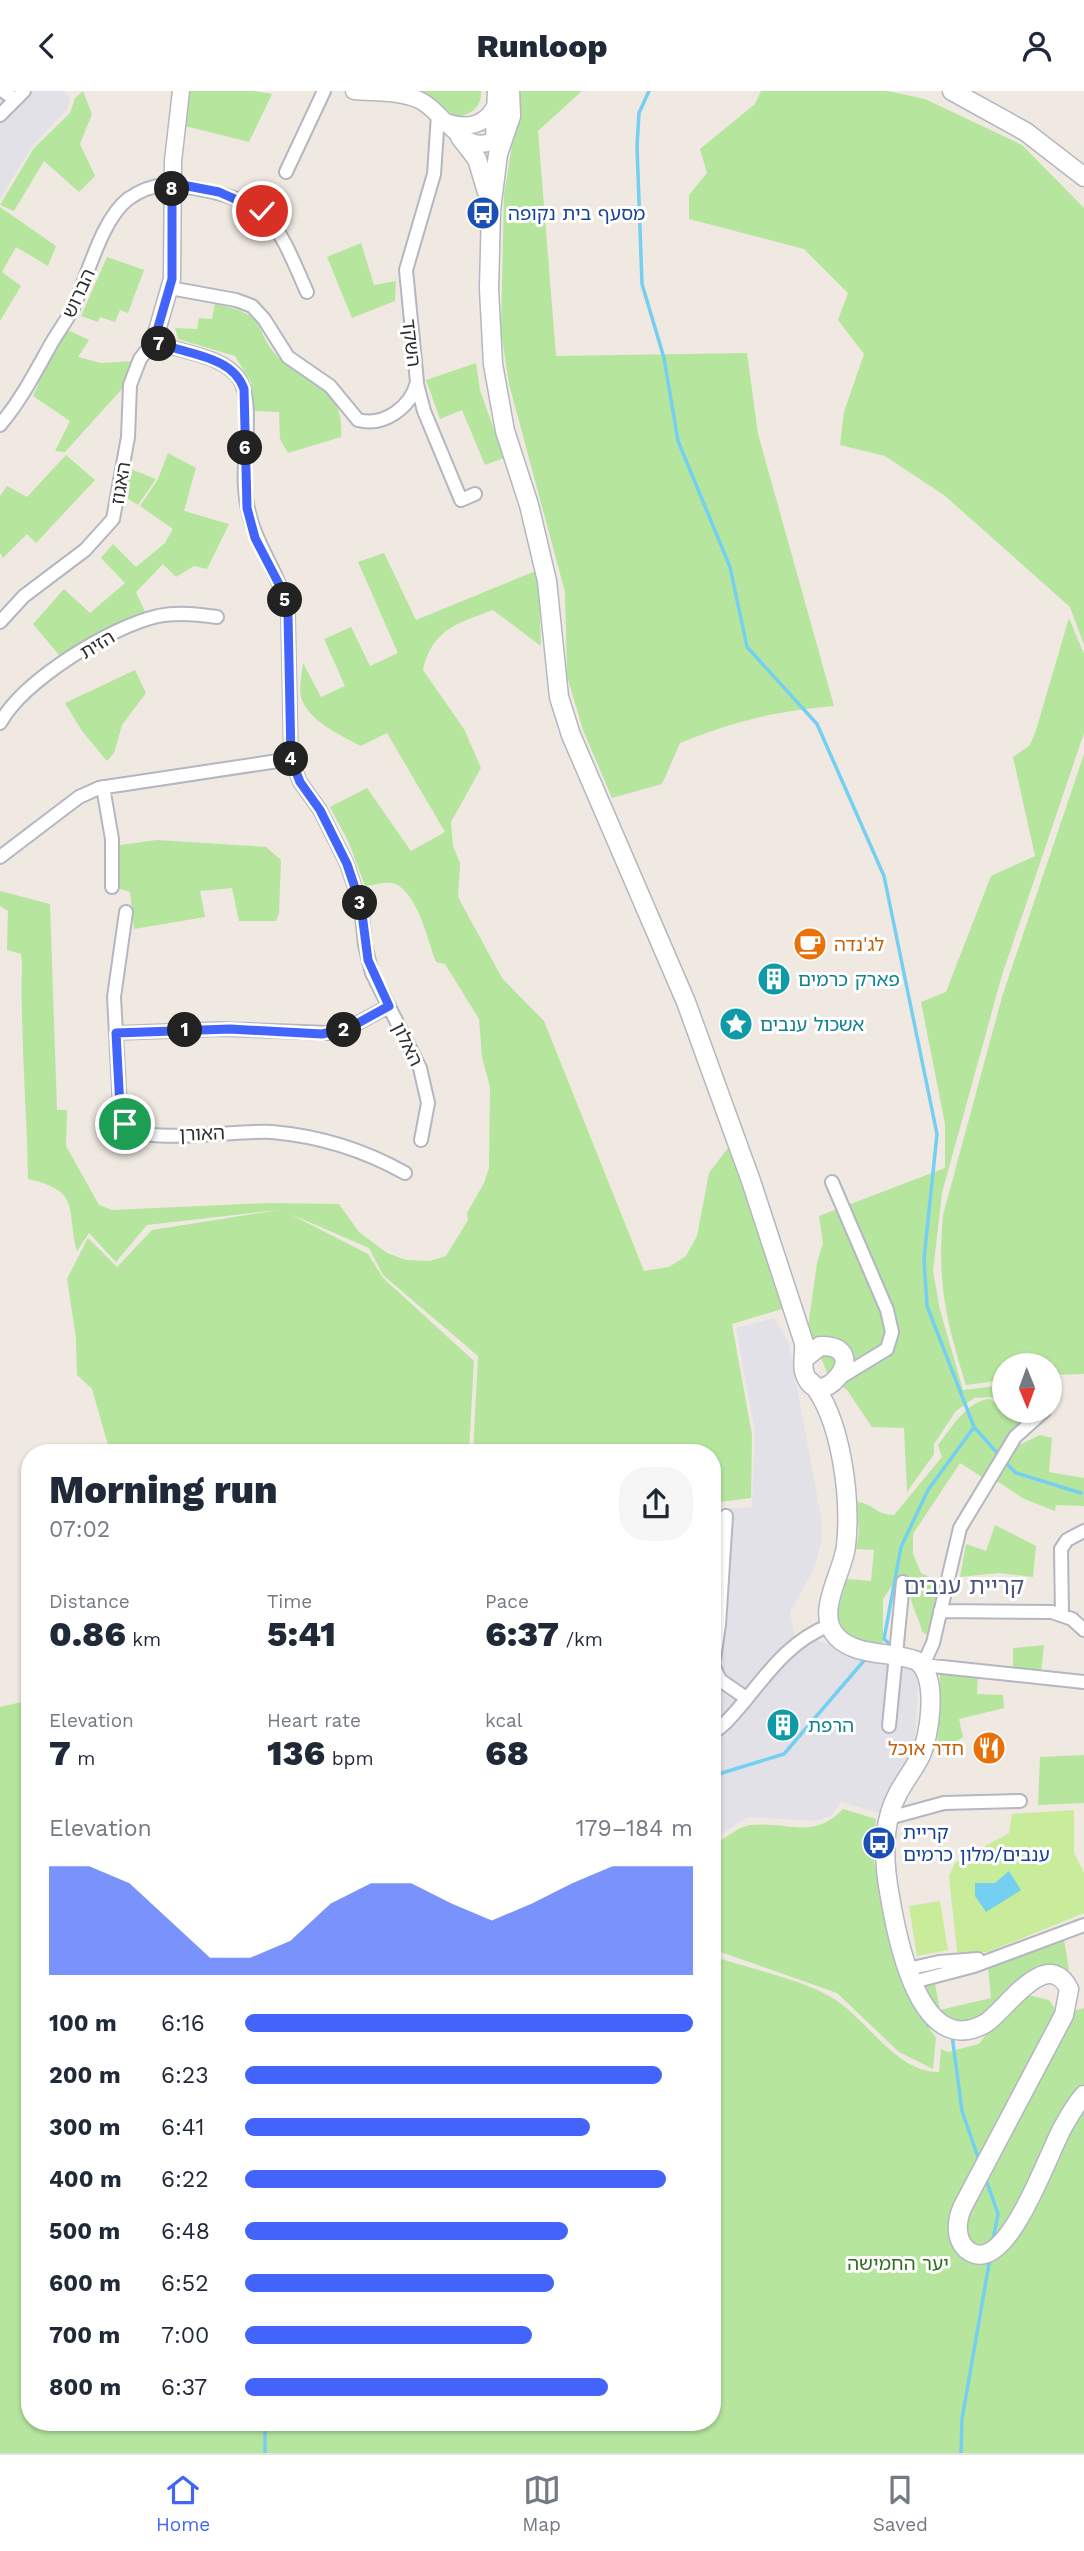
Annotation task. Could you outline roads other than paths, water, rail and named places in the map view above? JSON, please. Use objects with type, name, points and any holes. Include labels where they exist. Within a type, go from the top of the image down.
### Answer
[{"type":"main road","points":[[951,91],[1006,119],[1084,177]]},
{"type":"main road","points":[[502,94],[501,140],[491,210],[489,308],[496,385],[547,580],[559,697],[571,735],[685,1002],[751,1181],[804,1343],[804,1371],[824,1401],[831,1421],[843,1471],[847,1523],[842,1568],[828,1609],[830,1625],[837,1637],[849,1645],[895,1655],[923,1665],[930,1684],[925,1741],[919,1758],[897,1794],[889,1818],[886,1876],[911,1975],[931,2016],[957,2029],[985,2024],[1020,1989],[1038,1977],[1061,1978],[1069,1989],[1069,2005],[962,2208],[958,2234],[962,2245],[971,2253],[989,2253],[1009,2235],[1063,2127],[1084,2095]]},
{"type":"main road","points":[[460,137],[480,166],[491,210]]},
{"type":"main road","points":[[792,1306],[807,1327],[832,1349],[844,1365],[838,1380],[831,1421]]},
{"type":"main road","points":[[804,1359],[813,1349],[832,1349]]},
{"type":"main road","points":[[811,1382],[823,1386],[838,1380]]},
{"type":"street","points":[[0,115],[19,95],[3,91]]},
{"type":"street","points":[[0,857],[79,797],[103,787],[291,759],[288,615],[281,588],[255,538],[247,508],[244,389],[236,374],[225,366],[154,341],[170,288],[172,183],[181,91]]},
{"type":"street","points":[[286,172],[324,91]]},
{"type":"street","points":[[354,91],[409,96],[424,102],[460,137],[479,142],[501,140]]},
{"type":"street","points":[[440,118],[464,126],[476,125],[491,115],[502,94]]},
{"type":"street","name":"השקד","points":[[170,288],[236,300],[252,306],[288,357],[326,382],[358,419],[372,421],[396,412],[409,401],[417,382],[409,330],[406,267],[434,174],[440,118]]},
{"type":"street","points":[[172,183],[219,192],[262,211],[281,233],[307,292]]},
{"type":"street","name":"הברוש","points":[[0,425],[26,392],[71,312],[116,212],[139,193],[172,183]]},
{"type":"street","name":"האגוז","points":[[0,622],[28,593],[85,550],[113,519],[128,437],[130,385],[140,359],[154,341]]},
{"type":"street","points":[[417,382],[424,411],[461,500],[475,494]]},
{"type":"street","name":"הזית","points":[[0,723],[12,705],[32,686],[124,628],[165,615],[217,617]]},
{"type":"street","name":"האלון","points":[[291,759],[300,782],[320,810],[347,864],[361,906],[368,960],[411,1047],[424,1082],[428,1112],[421,1140]]},
{"type":"street","points":[[103,787],[112,839],[112,887]]},
{"type":"street","name":"האורן","points":[[126,912],[115,979],[120,1108],[125,1124],[136,1133],[260,1132],[290,1135],[355,1150],[405,1173]]},
{"type":"street","points":[[116,1033],[230,1029],[322,1034],[349,1028],[389,1006]]},
{"type":"street","points":[[832,1182],[891,1321],[891,1342],[887,1349],[838,1380]]},
{"type":"street","points":[[832,1349],[869,1359]]},
{"type":"street","points":[[1031,1423],[1015,1437],[960,1528],[930,1651],[923,1665],[1084,1682]]},
{"type":"street","points":[[721,1594],[726,1516]]},
{"type":"street","points":[[1062,1614],[1061,1549],[1063,1543],[1084,1531]]},
{"type":"street","points":[[889,1726],[903,1582]]},
{"type":"street","points":[[940,1611],[1062,1614],[1084,1630]]},
{"type":"street","points":[[721,1727],[790,1648],[830,1625]]},
{"type":"street","points":[[721,1681],[746,1699]]},
{"type":"street","points":[[889,1818],[944,1803],[1020,1801]]},
{"type":"street","points":[[911,1975],[989,1960],[1084,1925]]},
{"type":"water","points":[[1009,1871],[1021,1890],[986,1912],[975,1896],[975,1883],[995,1883]]},
{"type":"waterway","points":[[649,91],[639,113],[637,146],[642,284],[664,358],[678,441],[730,567],[747,647],[817,724],[884,876],[937,1134],[924,1259],[927,1306],[974,1427],[999,1455]]},
{"type":"waterway","points":[[893,1647],[884,1639],[901,1547],[928,1490],[974,1427]]},
{"type":"waterway","points":[[1004,1461],[1016,1473],[1081,1493]]},
{"type":"waterway","points":[[721,1773],[784,1754],[868,1656]]},
{"type":"waterway","points":[[924,2017],[928,2025],[935,2028]]},
{"type":"waterway","points":[[952,2035],[962,2111],[979,2160]]},
{"type":"waterway","points":[[985,2177],[998,2214],[993,2240]]},
{"type":"waterway","points":[[961,2453],[962,2419],[990,2258]]},
{"type":"waterway","points":[[265,2431],[265,2453]]},
{"type":"place","name":"מסעף בית נקופה","points":[[483,213]]},
{"type":"place","name":"לג'נדה","points":[[810,944]]},
{"type":"place","name":"פארק כרמים","points":[[774,979]]},
{"type":"place","name":"אשכול ענבים","points":[[736,1024]]},
{"type":"place","name":"הרפת","points":[[783,1725]]},
{"type":"place","name":"חדר אוכל","points":[[989,1748]]},
{"type":"place","name":"קריית ענבים/מלון כרמים","points":[[879,1843]]},
{"type":"district","name":"קריית ענבים","points":[[964,1586]]},
{"type":"park label","name":"יער החמישה","points":[[898,2263]]}]
